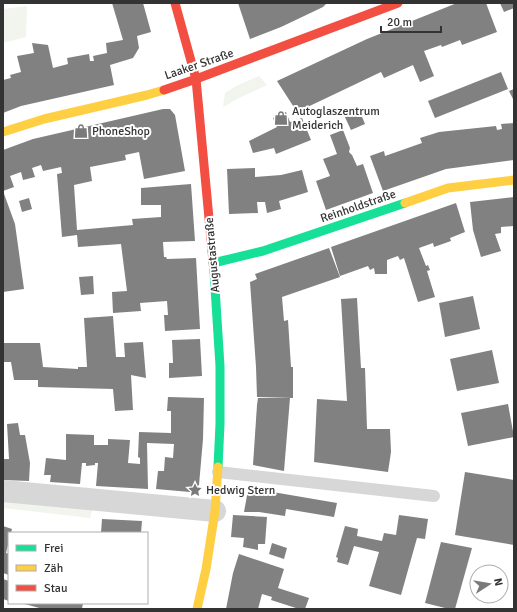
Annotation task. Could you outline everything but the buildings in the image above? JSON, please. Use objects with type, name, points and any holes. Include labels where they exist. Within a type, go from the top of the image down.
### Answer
[{"type":"street","name":"Augustastraße","points":[[174,3],[196,79],[213,263],[220,366],[218,472],[206,569],[197,609]]},
{"type":"street","name":"Laaker Straße","points":[[3,132],[44,119],[147,95],[196,79],[360,10],[398,3]]},
{"type":"street","name":"Reinholdstraße","points":[[213,263],[263,251],[448,188],[514,180]]},
{"type":"street","points":[[3,491],[214,511]]},
{"type":"lane","points":[[218,472],[434,496]]},
{"type":"shaded area","points":[[27,6],[26,37],[3,43],[3,9]]},
{"type":"shaded area","points":[[259,76],[267,85],[223,107],[225,93],[236,86]]},
{"type":"shaded area","points":[[3,500],[92,510],[90,518],[3,508]]},
{"type":"traffic: fast","points":[[213,263],[263,251],[405,203]]},
{"type":"traffic: fast","points":[[214,272],[220,366],[218,467]]},
{"type":"traffic: slow","points":[[3,132],[44,119],[164,90]]},
{"type":"traffic: slow","points":[[405,203],[448,188],[514,180]]},
{"type":"traffic: slow","points":[[197,609],[206,569],[215,511],[218,467]]},
{"type":"traffic: jam","points":[[175,3],[196,79],[214,272]]},
{"type":"traffic: jam","points":[[164,90],[398,3]]},
{"type":"place","name":"Autoglaszentrum Meiderich","points":[[281,118]]},
{"type":"place","name":"PhoneShop","points":[[81,131]]},
{"type":"place","name":"Hedwig Stern","points":[[195,490]]}]
